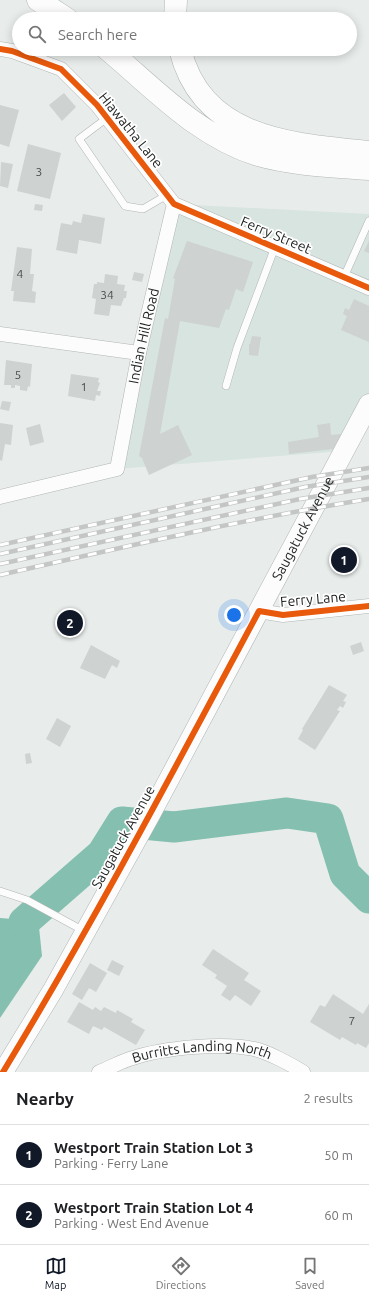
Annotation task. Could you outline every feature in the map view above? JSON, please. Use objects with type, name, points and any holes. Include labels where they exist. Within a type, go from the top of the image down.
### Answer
[{"type":"highway","points":[[38,0],[56,12]]},
{"type":"highway","points":[[175,12],[176,0]]},
{"type":"highway","points":[[115,56],[186,117],[222,140],[240,148],[276,159],[369,169]]},
{"type":"highway","points":[[182,56],[186,69],[201,96],[222,115],[235,124],[262,136],[290,142],[369,152]]},
{"type":"main road","name":"Saugatuck Avenue","points":[[3,1072],[53,990],[84,931],[137,839],[260,611],[369,404]]},
{"type":"street","name":"Hiawatha Lane","points":[[0,49],[12,51]]},
{"type":"street","name":"Hiawatha Lane","points":[[26,56],[61,69],[97,105],[170,200]]},
{"type":"street","name":"Ferry Street","points":[[170,200],[369,288]]},
{"type":"street","name":"Indian Hill Road","points":[[0,497],[117,469],[170,200]]},
{"type":"street","points":[[0,334],[139,353]]},
{"type":"street","name":"Ferry Lane","points":[[260,611],[283,616],[369,606]]},
{"type":"street","name":"Burritts Landing North","points":[[99,1072],[133,1058],[183,1049],[221,1046],[254,1049],[303,1072]]},
{"type":"lane","points":[[107,118],[79,139],[125,206],[143,209],[170,200]]},
{"type":"lane","points":[[344,277],[369,221]]},
{"type":"lane","points":[[226,386],[237,348],[274,247]]},
{"type":"lane","points":[[0,891],[27,900],[84,931]]},
{"type":"shaded area","points":[[174,204],[369,214],[369,407],[343,451],[117,469]]},
{"type":"shaded area","points":[[0,918],[13,919],[39,927],[42,956],[0,1018]]},
{"type":"building","points":[[64,93],[76,107],[62,121],[49,105]]},
{"type":"building","points":[[0,105],[19,110],[9,147],[0,144]]},
{"type":"building","points":[[28,144],[61,153],[50,199],[17,191]]},
{"type":"building","points":[[1,162],[13,164],[8,188],[0,186]]},
{"type":"building","points":[[35,204],[43,205],[42,211],[34,210]]},
{"type":"building","points":[[83,214],[105,218],[101,244],[79,240],[77,254],[56,250],[61,223],[72,225],[73,221],[81,223]]},
{"type":"building","points":[[187,241],[253,262],[243,292],[236,289],[229,310],[226,309],[219,328],[180,321],[160,434],[178,425],[192,455],[149,475],[142,458],[139,456],[165,318],[168,319],[175,279],[173,278]]},
{"type":"building","points":[[369,241],[369,253],[364,251]]},
{"type":"building","points":[[17,247],[32,249],[30,274],[34,274],[32,291],[36,292],[35,303],[13,301],[14,291],[11,291]]},
{"type":"building","points":[[134,272],[144,274],[142,282],[132,280]]},
{"type":"building","points":[[105,274],[118,276],[117,284],[125,285],[124,291],[127,291],[126,298],[124,298],[121,306],[111,305],[109,316],[94,314],[96,299],[92,298],[94,284],[97,284],[97,282],[104,283]]},
{"type":"building","points":[[354,299],[369,306],[369,342],[341,330],[347,316],[343,314],[345,308],[349,310]]},
{"type":"building","points":[[252,336],[261,337],[258,356],[249,355],[249,344]]},
{"type":"building","points":[[6,360],[32,364],[30,387],[28,386],[27,391],[20,390],[20,386],[15,385],[15,388],[11,388],[11,385],[4,385]]},
{"type":"building","points":[[71,374],[99,378],[98,382],[100,383],[97,391],[101,391],[100,396],[96,395],[95,401],[68,396]]},
{"type":"building","points":[[2,401],[11,402],[9,411],[0,409]]},
{"type":"building","points":[[0,423],[13,425],[11,445],[5,444],[2,461],[0,460]]},
{"type":"building","points":[[330,423],[331,435],[341,434],[333,449],[289,454],[288,442],[319,437],[317,425]]},
{"type":"building","points":[[40,424],[44,442],[30,446],[26,428]]},
{"type":"building","points":[[361,642],[364,651],[353,655],[350,646]]},
{"type":"building","points":[[91,645],[120,661],[117,668],[112,665],[105,679],[80,668]]},
{"type":"building","points":[[329,685],[347,695],[343,701],[346,702],[343,708],[340,706],[337,710],[340,711],[315,750],[298,739],[303,730],[302,729]]},
{"type":"building","points":[[57,718],[71,726],[60,747],[46,739]]},
{"type":"building","points":[[30,753],[32,763],[26,764],[25,754]]},
{"type":"building","points":[[213,949],[249,973],[244,980],[261,991],[251,1006],[235,995],[230,1001],[221,995],[227,986],[215,978],[217,975],[202,965]]},
{"type":"building","points":[[112,960],[124,966],[119,976],[107,970]]},
{"type":"building","points":[[90,963],[107,973],[96,992],[89,988],[82,1000],[72,994]]},
{"type":"building","points":[[333,994],[363,1014],[369,1004],[369,1043],[366,1048],[357,1043],[356,1045],[342,1037],[340,1040],[310,1022],[320,1005],[325,1007]]},
{"type":"building","points":[[79,1002],[93,1010],[95,1007],[101,1011],[104,1007],[116,1013],[117,1010],[133,1019],[131,1022],[145,1030],[136,1045],[104,1027],[102,1030],[93,1026],[89,1034],[67,1022]]},
{"type":"waterway","points":[[24,922],[102,854],[122,822],[174,827],[287,813],[328,819],[345,874],[369,898]]},
{"type":"railway","points":[[0,545],[312,477],[369,468]]},
{"type":"railway","points":[[0,554],[305,487],[369,477]]},
{"type":"railway","points":[[0,564],[300,499],[369,488]]},
{"type":"railway","points":[[0,575],[230,524],[369,499]]},
{"type":"cycle path","points":[[0,49],[12,51]]},
{"type":"cycle path","points":[[26,56],[61,69],[97,105],[174,204],[369,288]]},
{"type":"cycle path","points":[[3,1072],[102,901],[259,611],[283,615],[369,606]]},
{"type":"place","name":"Westport Train Station Lot 3","points":[[344,560]]},
{"type":"place","name":"Westport Train Station Lot 4","points":[[70,623]]}]
